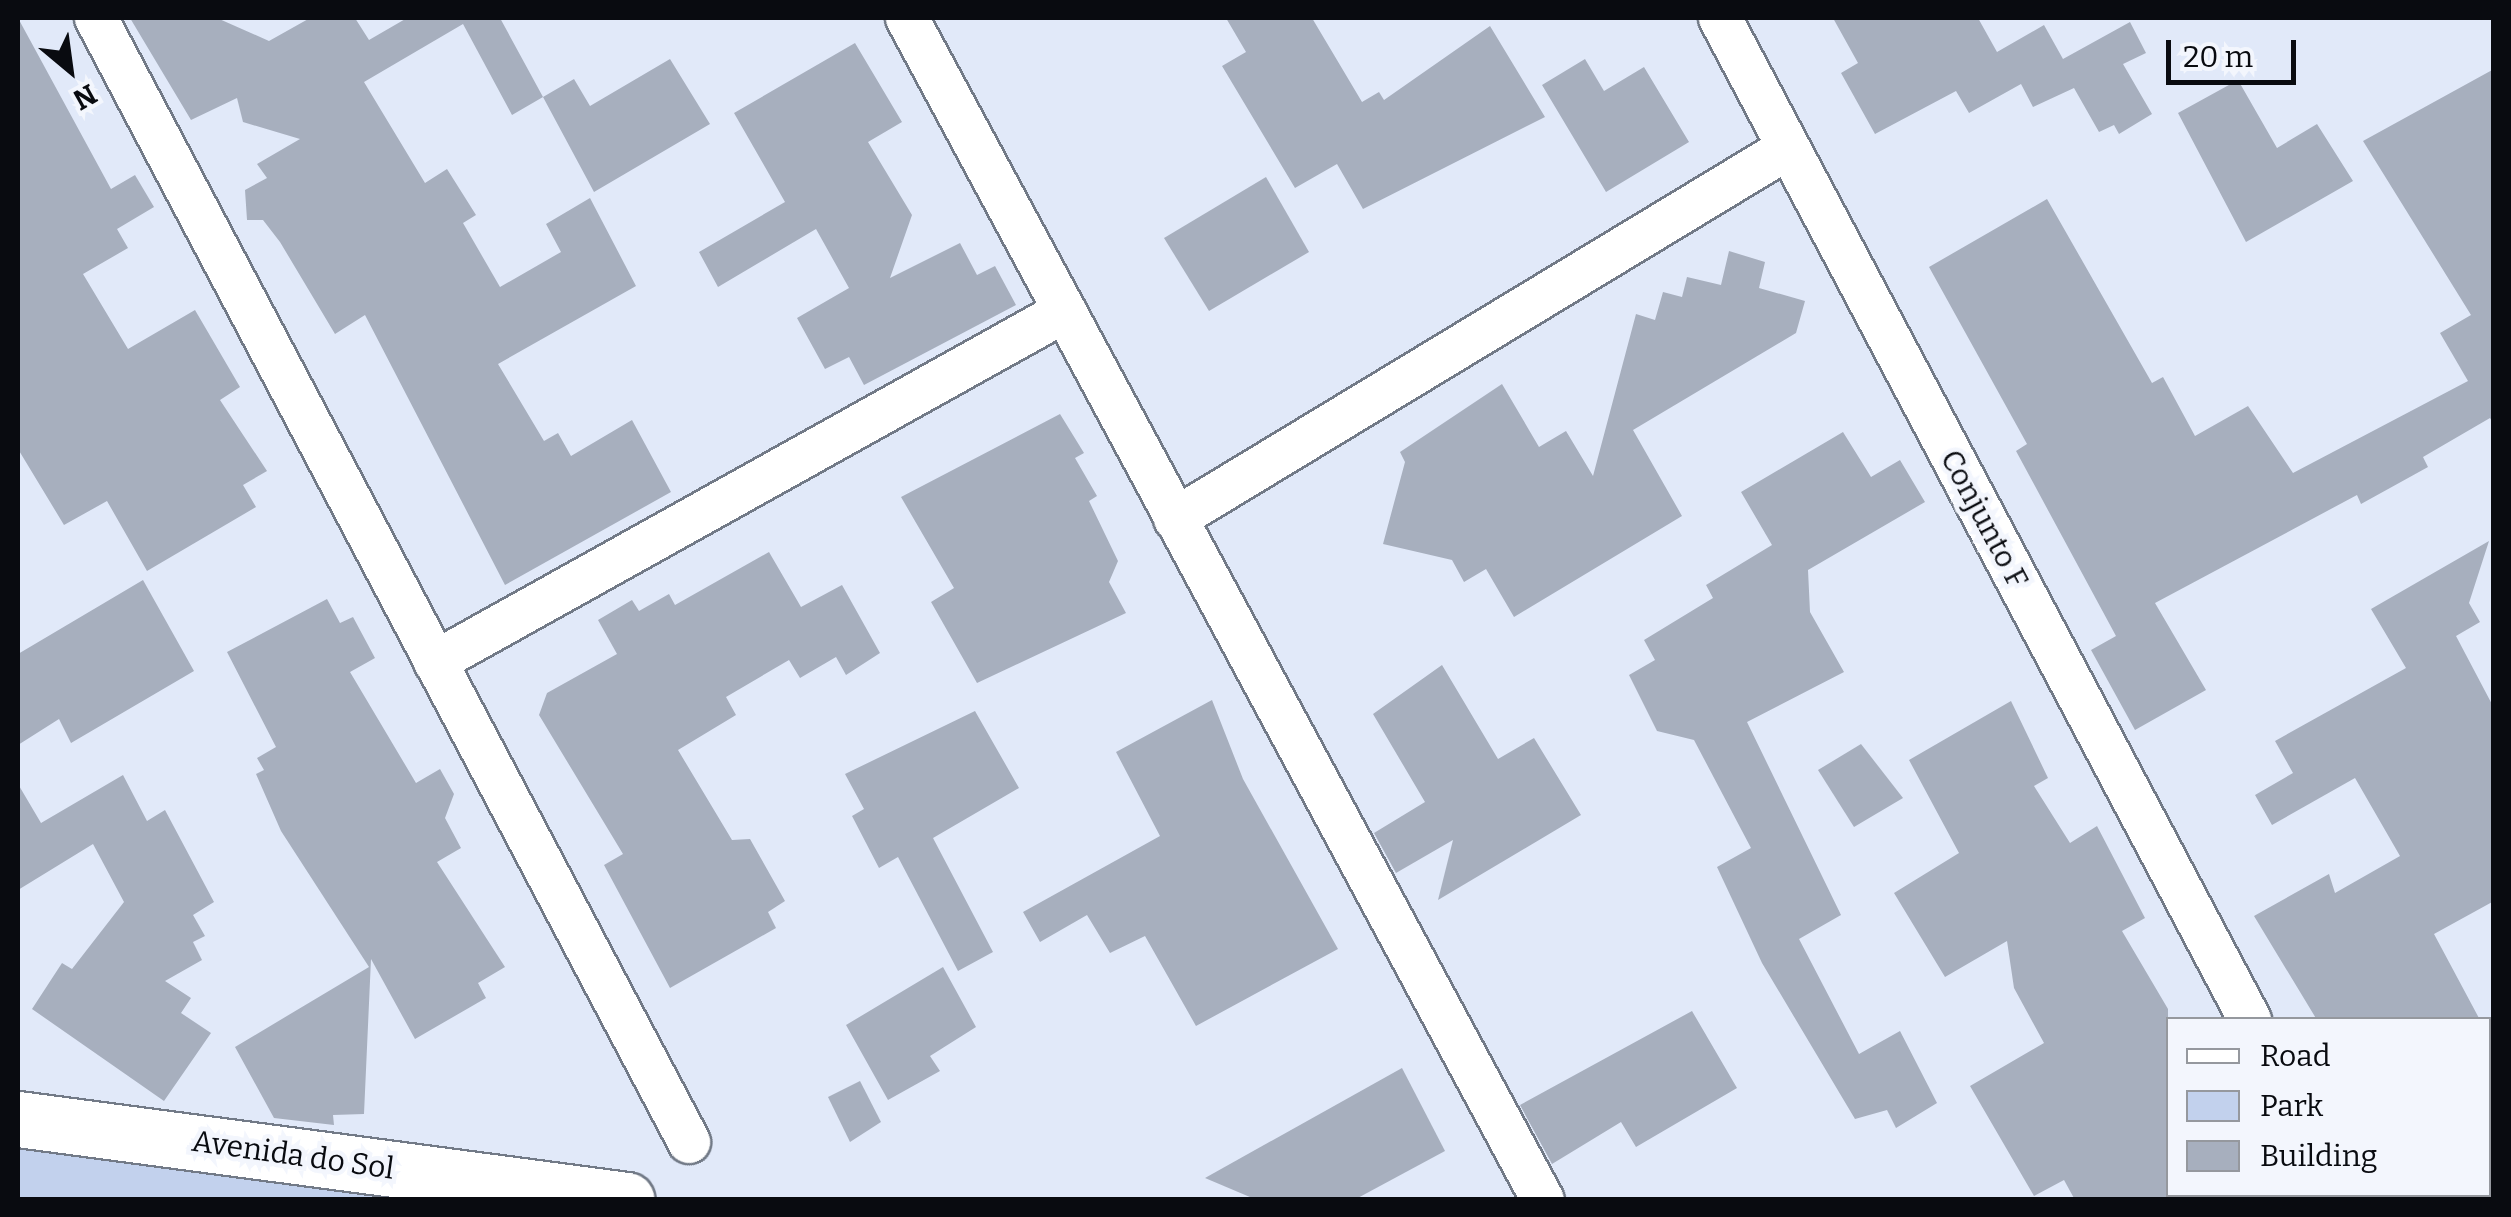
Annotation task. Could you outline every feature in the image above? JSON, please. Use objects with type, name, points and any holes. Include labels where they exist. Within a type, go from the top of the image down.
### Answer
[{"type":"street","points":[[96,18],[688,1142]]},
{"type":"street","points":[[907,18],[1543,1200]]},
{"type":"street","name":"Conjunto F","points":[[1720,18],[2248,1017]]},
{"type":"street","points":[[1175,519],[1788,148]]},
{"type":"street","points":[[434,662],[1065,311]]},
{"type":"street","name":"Avenida do Sol","points":[[18,1119],[627,1200]]},
{"type":"green space","points":[[18,1129],[455,1199],[18,1199]]},
{"type":"building","points":[[18,18],[111,189],[135,175],[154,207],[117,229],[128,248],[83,274],[128,349],[195,310],[240,387],[220,400],[267,471],[243,485],[256,507],[147,571],[107,501],[64,525],[18,449]]},
{"type":"building","points":[[130,18],[217,18],[269,41],[310,18],[355,18],[369,40],[407,18],[500,18],[543,97],[512,115],[463,24],[364,82],[425,183],[447,169],[476,215],[463,223],[500,287],[561,252],[546,224],[590,198],[636,286],[498,364],[544,441],[558,433],[571,456],[632,420],[671,492],[505,585],[365,315],[335,334],[280,242],[263,220],[247,220],[245,190],[267,178],[257,164],[300,139],[243,122],[237,98],[191,120]]},
{"type":"building","points":[[1226,18],[1312,18],[1362,102],[1379,92],[1384,100],[1490,26],[1545,117],[1363,209],[1337,164],[1295,188],[1222,66],[1246,52]]},
{"type":"building","points":[[1833,18],[1978,18],[1997,52],[2044,25],[2063,59],[2130,22],[2146,53],[2123,64],[2152,114],[2119,134],[2114,125],[2099,132],[2074,88],[2033,107],[2021,84],[1969,113],[1956,91],[1875,134],[1841,73],[1858,63]]},
{"type":"building","points":[[855,43],[902,122],[868,142],[912,215],[890,278],[960,243],[977,275],[995,266],[1016,305],[864,385],[849,357],[825,369],[797,318],[849,288],[816,229],[718,287],[699,252],[785,202],[734,113]]},
{"type":"building","points":[[670,59],[710,124],[594,192],[543,97],[574,79],[590,106]]},
{"type":"building","points":[[1585,59],[1604,91],[1644,67],[1689,142],[1606,192],[1542,85]]},
{"type":"building","points":[[2494,69],[2494,425],[2490,418],[2423,457],[2428,467],[2361,504],[2357,495],[2155,603],[2206,690],[2135,730],[2091,650],[2116,636],[2016,451],[2027,444],[1929,267],[2047,199],[2152,383],[2163,377],[2195,436],[2248,406],[2293,473],[2468,381],[2440,333],[2471,315],[2363,141]]},
{"type":"building","points":[[2238,80],[2277,148],[2317,124],[2353,181],[2246,242],[2178,113]]},
{"type":"building","points":[[1266,177],[1309,252],[1209,311],[1164,238]]},
{"type":"building","points":[[1729,251],[1765,262],[1759,288],[1805,301],[1796,333],[1633,430],[1682,516],[1514,617],[1486,569],[1464,582],[1452,560],[1383,544],[1405,462],[1400,452],[1502,384],[1539,447],[1566,431],[1593,476],[1636,314],[1655,320],[1663,292],[1682,297],[1687,277],[1721,285]]},
{"type":"building","points":[[1060,414],[1084,453],[1075,458],[1097,496],[1089,501],[1118,561],[1109,582],[1126,613],[977,683],[931,602],[954,588],[901,497]]},
{"type":"building","points":[[1843,432],[1871,477],[1900,460],[1925,502],[1808,570],[1810,612],[1844,672],[1747,722],[1841,915],[1799,939],[1859,1054],[1900,1031],[1937,1103],[1896,1128],[1887,1110],[1855,1119],[1762,963],[1717,867],[1751,848],[1694,740],[1657,731],[1629,675],[1655,660],[1644,640],[1713,598],[1706,585],[1772,545],[1741,492]]},
{"type":"building","points":[[2489,541],[2469,603],[2480,622],[2456,636],[2494,708],[2494,901],[2434,934],[2478,1017],[2315,1017],[2254,916],[2329,874],[2335,893],[2400,856],[2355,778],[2272,825],[2255,795],[2293,773],[2275,741],[2406,668],[2371,609]]},
{"type":"building","points":[[769,552],[801,607],[842,585],[880,653],[846,675],[836,657],[800,678],[789,660],[726,697],[736,715],[678,750],[732,840],[750,839],[785,901],[768,912],[776,928],[670,988],[604,865],[623,854],[539,715],[547,693],[617,654],[598,620],[632,600],[639,611],[669,594],[675,605]]},
{"type":"building","points":[[143,580],[194,671],[71,743],[59,719],[18,745],[18,654]]},
{"type":"building","points":[[327,599],[340,623],[353,617],[375,658],[350,672],[416,783],[440,769],[454,794],[445,818],[461,848],[437,862],[505,967],[478,983],[486,998],[415,1039],[371,959],[364,1114],[333,1115],[334,1125],[274,1118],[235,1047],[369,967],[281,831],[256,774],[264,770],[257,758],[276,747],[227,652]]},
{"type":"building","points":[[1442,665],[1498,759],[1534,738],[1581,815],[1438,900],[1453,840],[1396,873],[1374,833],[1425,802],[1373,714]]},
{"type":"building","points":[[1212,700],[1243,779],[1338,949],[1196,1026],[1145,936],[1110,953],[1087,915],[1040,942],[1023,912],[1160,836],[1116,752]]},
{"type":"building","points":[[2011,701],[2048,778],[2034,786],[2070,843],[2097,826],[2145,918],[2122,931],[2168,1009],[2168,1200],[2075,1200],[2064,1180],[2034,1196],[1970,1086],[2044,1043],[2014,988],[2007,941],[1945,977],[1894,893],[1959,853],[1909,760]]},
{"type":"building","points":[[975,711],[1019,788],[933,838],[993,952],[958,971],[898,857],[879,868],[852,816],[864,809],[845,774]]},
{"type":"building","points":[[1861,744],[1903,798],[1854,827],[1818,770]]},
{"type":"building","points":[[123,775],[147,821],[165,810],[214,902],[193,915],[205,936],[193,942],[202,960],[165,981],[191,998],[181,1013],[211,1033],[164,1101],[32,1009],[62,963],[72,969],[124,902],[93,844],[18,890],[18,784],[41,823]]},
{"type":"building","points":[[943,967],[976,1027],[930,1056],[940,1071],[888,1100],[846,1025]]},
{"type":"building","points":[[1692,1011],[1737,1088],[1636,1147],[1621,1122],[1552,1164],[1520,1105]]},
{"type":"building","points":[[1402,1068],[1445,1151],[1354,1200],[1257,1200],[1205,1178]]},
{"type":"building","points":[[860,1081],[881,1122],[850,1142],[828,1097]]}]
